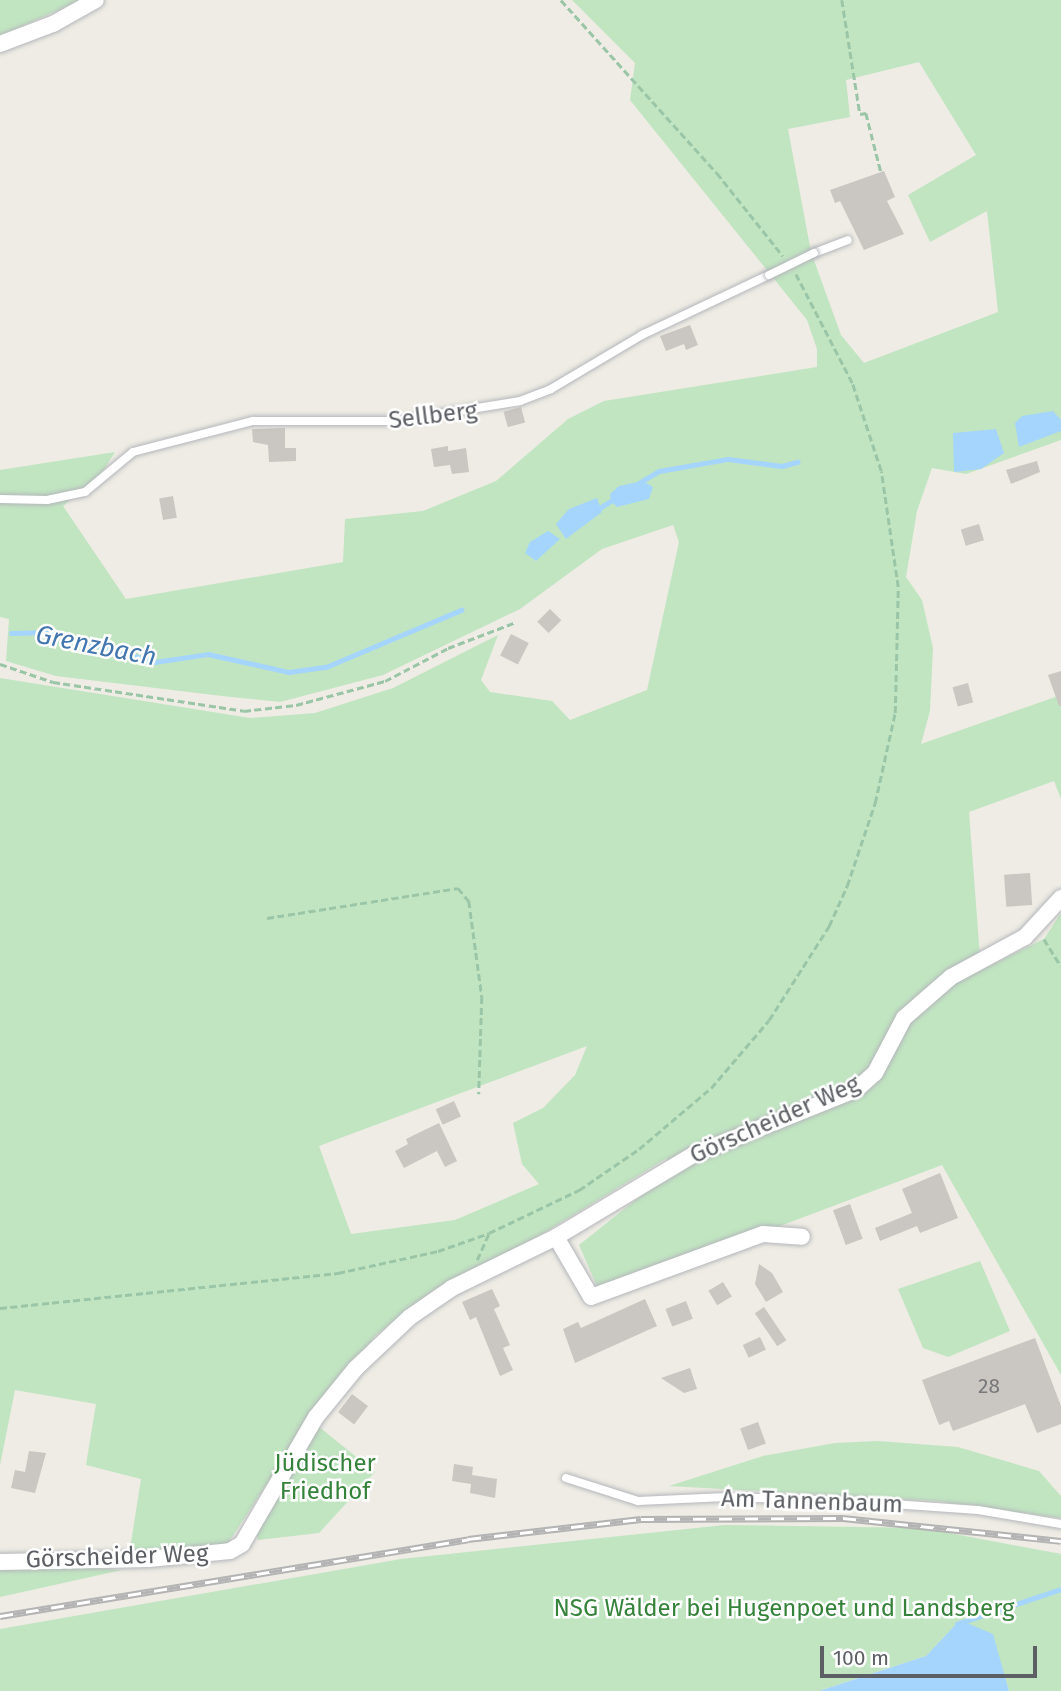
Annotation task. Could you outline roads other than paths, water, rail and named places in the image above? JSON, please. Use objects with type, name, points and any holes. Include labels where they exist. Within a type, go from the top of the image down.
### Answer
[{"type":"street","points":[[0,44],[53,24],[96,0]]},
{"type":"street","name":"Görscheider Weg","points":[[0,1562],[149,1559],[230,1551],[242,1544],[316,1417],[356,1368],[410,1317],[482,1274],[556,1237],[693,1155],[857,1089],[875,1073],[904,1018],[951,977],[1035,927],[1061,898]]},
{"type":"street","points":[[556,1237],[591,1297],[763,1234],[802,1237]]},
{"type":"lane","name":"Sellberg","points":[[0,499],[47,500],[85,492],[133,452],[253,421],[397,421],[520,401],[551,389],[642,335],[814,253],[848,240]]},
{"type":"lane","name":"Am Tannenbaum","points":[[566,1478],[638,1501],[726,1497],[850,1501],[978,1510],[1061,1524]]},
{"type":"water","points":[[1053,411],[1061,420],[1061,431],[1019,447],[1015,423],[1022,416]]},
{"type":"water","points":[[996,429],[1004,453],[981,469],[954,472],[953,433]]},
{"type":"water","points":[[643,481],[653,487],[649,499],[617,507],[611,501],[610,494],[619,486]]},
{"type":"water","points":[[597,498],[602,512],[566,539],[556,524],[569,509]]},
{"type":"water","points":[[548,531],[560,539],[536,561],[525,553],[530,542]]},
{"type":"water","points":[[960,1620],[993,1634],[1009,1691],[819,1691],[926,1656]]},
{"type":"waterway","name":"Grenzbach","points":[[639,483],[659,471],[728,459],[782,466],[797,462]]},
{"type":"waterway","name":"Grenzbach","points":[[598,509],[614,499]]},
{"type":"waterway","name":"Grenzbach","points":[[11,633],[52,632],[155,662],[208,654],[289,672],[326,667],[461,610]]},
{"type":"waterway","points":[[957,1624],[1061,1589]]},
{"type":"railway","points":[[0,1616],[468,1539],[641,1519],[843,1518],[1061,1541]]},
{"type":"park label","name":"Jüdischer Friedhof","points":[[325,1478]]},
{"type":"park label","name":"NSG Wälder bei Hugenpoet und Landsberg","points":[[784,1609]]}]
